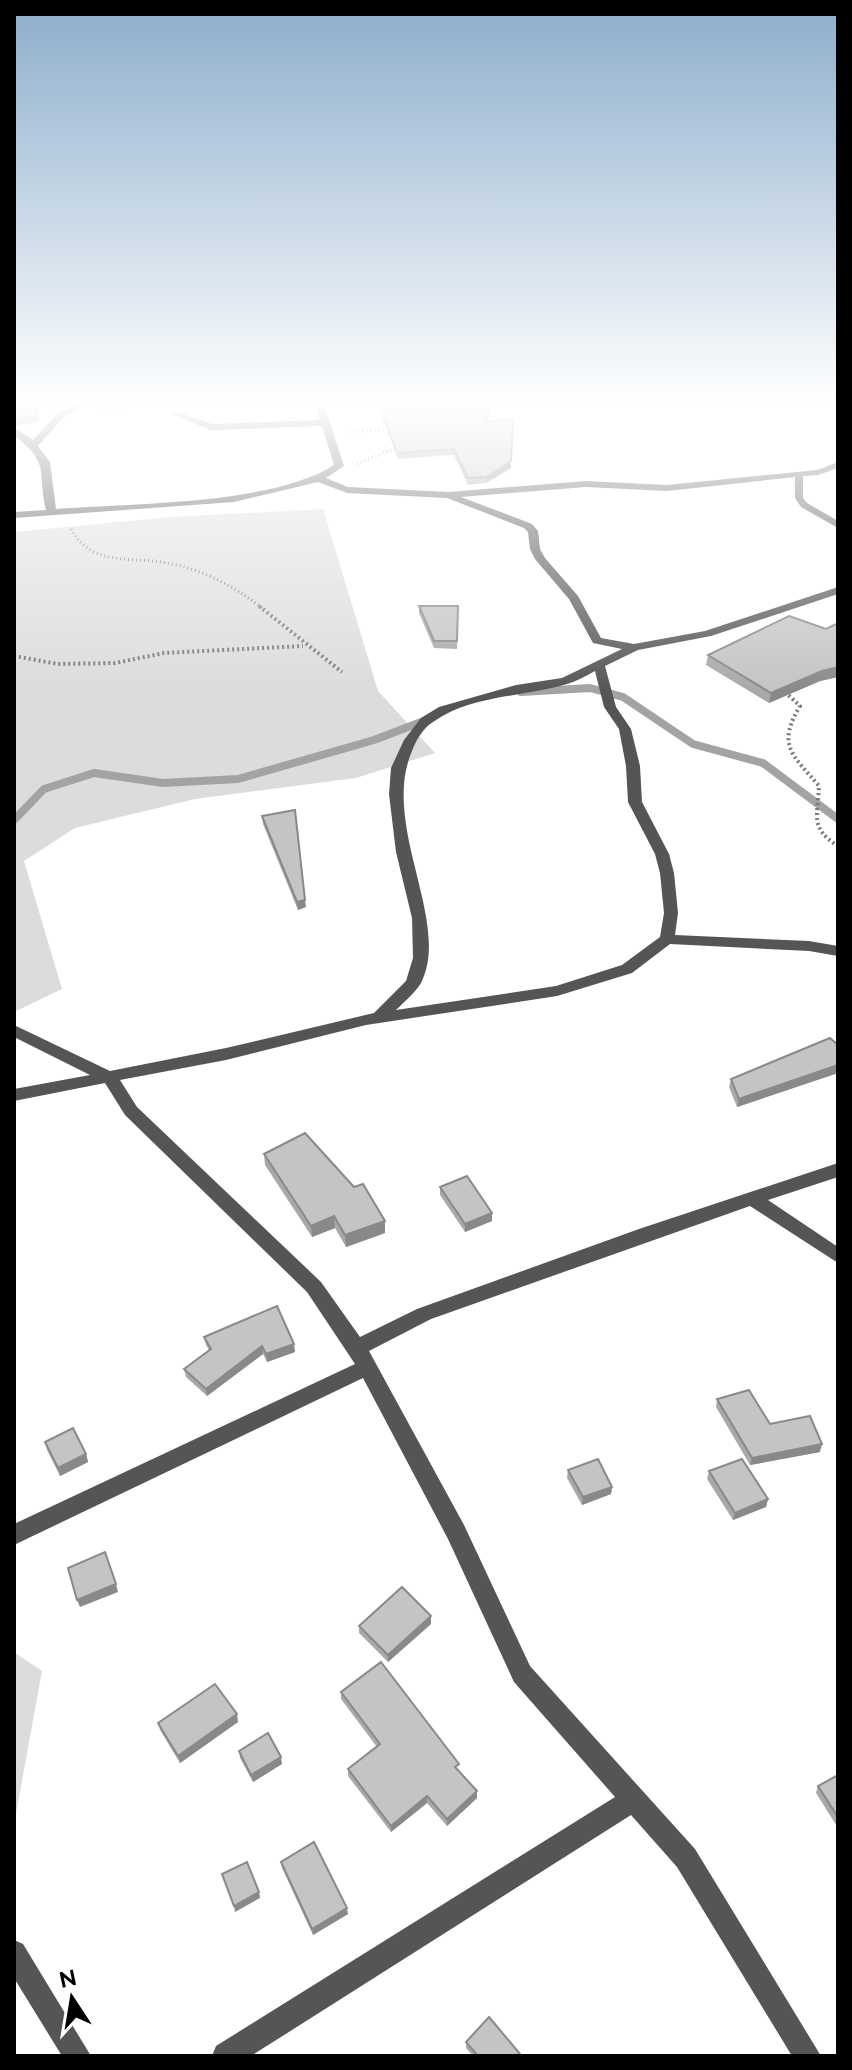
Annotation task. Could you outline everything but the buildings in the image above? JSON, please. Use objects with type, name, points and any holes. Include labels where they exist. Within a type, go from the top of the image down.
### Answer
[{"type":"street","points":[[51,501],[56,511]]},
{"type":"street","points":[[14,515],[210,501]]},
{"type":"street","points":[[462,501],[528,526],[533,531],[535,549],[540,559],[574,598],[597,641],[635,647]]},
{"type":"street","points":[[380,1017],[413,983],[421,958],[419,918],[403,852],[396,794],[398,768],[410,740],[431,715],[516,689],[565,681],[635,647],[707,634],[838,590]]},
{"type":"street","points":[[599,665],[610,707],[625,729],[633,766],[635,802],[662,854],[667,873],[671,913],[667,939]]},
{"type":"street","points":[[14,1095],[226,1054],[380,1017],[557,991],[627,969],[667,939],[809,946],[838,951]]},
{"type":"street","points":[[14,1030],[109,1077],[131,1111],[314,1287],[362,1358],[456,1532],[522,1674],[686,1858],[807,2056]]},
{"type":"street","points":[[14,1535],[362,1358],[424,1314],[838,1170]]},
{"type":"street","points":[[751,1198],[838,1256]]},
{"type":"street","points":[[226,2056],[634,1799]]},
{"type":"street","points":[[14,1953],[77,2056]]},
{"type":"lane","points":[[801,501],[838,525]]},
{"type":"path","points":[[56,511],[83,549],[108,558],[168,563],[216,577],[260,607],[303,646],[342,672]]},
{"type":"path","points":[[14,656],[58,664],[115,663],[164,653],[303,646]]},
{"type":"path","points":[[783,690],[800,706],[789,720],[787,745],[819,786],[814,819],[825,838],[838,846]]},
{"type":"shaded area","points":[[323,509],[378,691],[435,753],[356,778],[195,799],[75,828],[24,861],[62,989],[14,1012],[14,532],[171,517]]},
{"type":"shaded area","points":[[14,1652],[42,1671],[14,1825]]},
{"type":"waterway","points":[[521,692],[590,688],[623,697],[693,744],[763,763],[838,819]]},
{"type":"waterway","points":[[14,820],[44,789],[94,773],[163,783],[238,779],[374,740],[429,719]]}]
